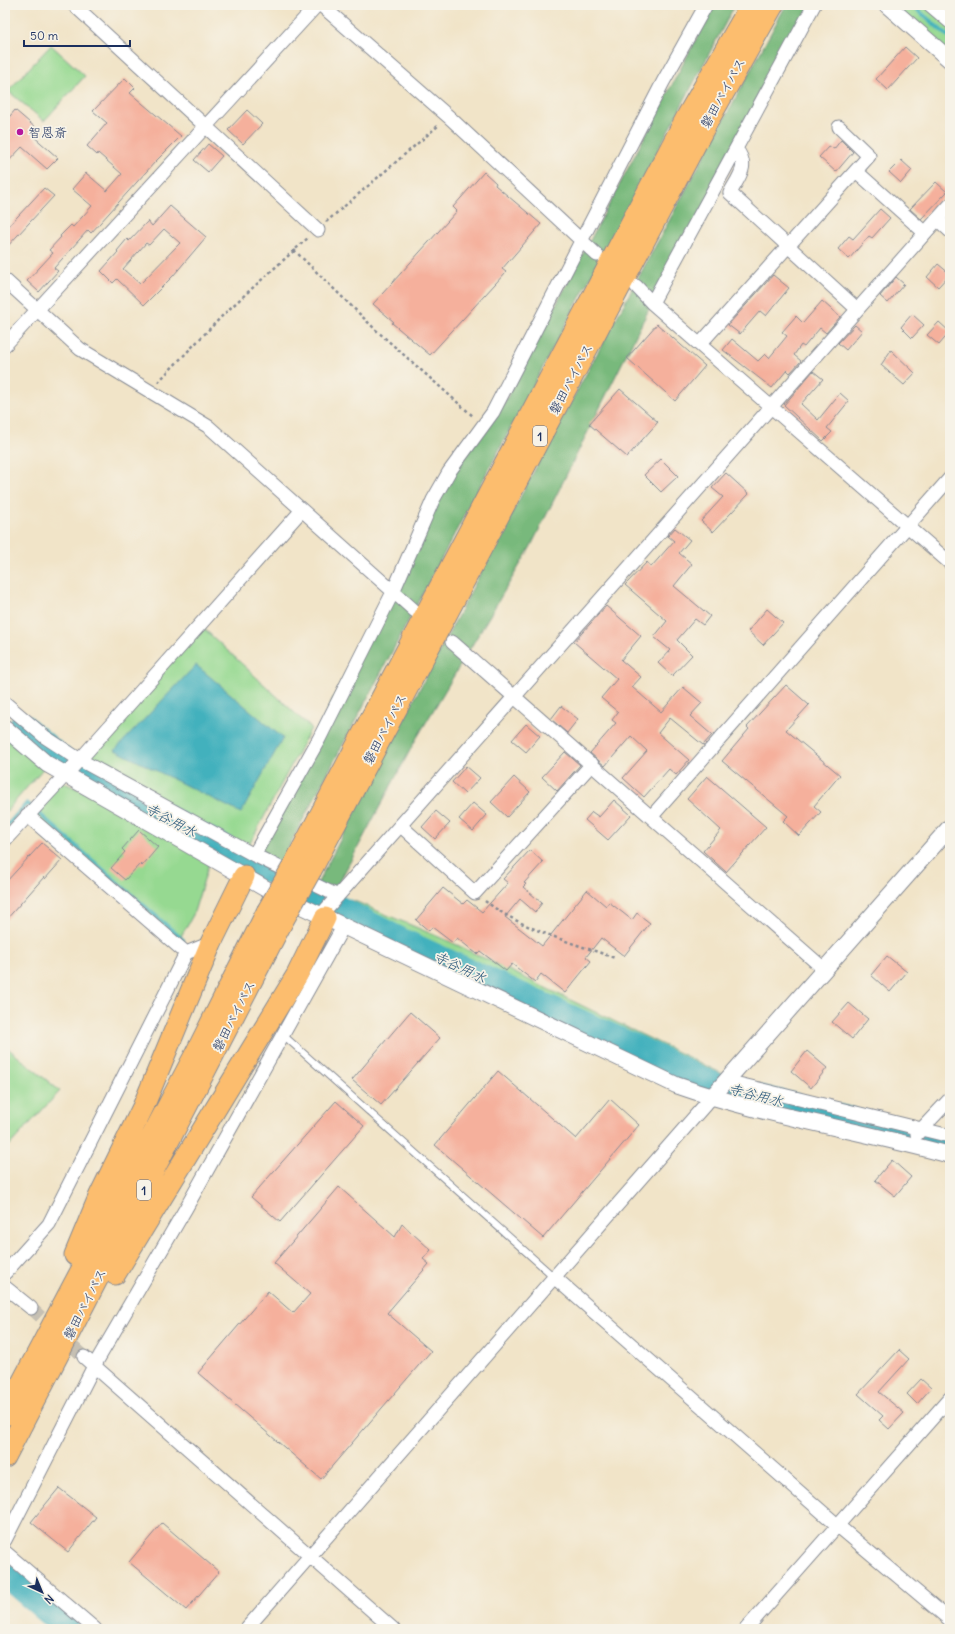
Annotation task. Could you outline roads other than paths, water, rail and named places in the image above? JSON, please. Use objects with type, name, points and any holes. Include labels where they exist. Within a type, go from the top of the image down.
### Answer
[{"type":"highway","name":"磐田バイパス","points":[[303,866],[688,115],[751,5]]},
{"type":"highway","name":"磐田バイパス","points":[[5,1415],[195,1055],[303,866],[706,124],[773,5]]},
{"type":"highway","points":[[16,1392],[100,1194],[143,1107],[211,943],[244,876]]},
{"type":"highway","points":[[32,1407],[82,1331],[181,1164],[297,975],[331,911]]},
{"type":"highway","name":"磐田バイパス","points":[[5,1457],[32,1407],[274,917]]},
{"type":"street","points":[[74,5],[204,127],[318,230]]},
{"type":"street","points":[[5,345],[317,5]]},
{"type":"street","points":[[321,5],[448,117],[597,255]]},
{"type":"street","points":[[254,855],[319,739],[393,592],[433,500],[449,472],[493,412],[663,82],[706,5]]},
{"type":"street","points":[[652,303],[814,5]]},
{"type":"street","points":[[887,5],[950,60]]},
{"type":"street","points":[[930,5],[950,22]]},
{"type":"street","points":[[700,344],[870,156],[839,127]]},
{"type":"street","points":[[736,149],[742,156],[743,170],[730,193],[857,309]]},
{"type":"street","points":[[856,171],[925,233]]},
{"type":"street","points":[[5,1540],[89,1361],[186,1208],[282,1034],[331,911],[401,826],[950,205]]},
{"type":"street","points":[[937,219],[950,230]]},
{"type":"street","points":[[5,280],[80,349],[209,427],[415,611]]},
{"type":"street","points":[[636,286],[652,303],[950,563]]},
{"type":"street","points":[[652,816],[950,478]]},
{"type":"street","points":[[5,840],[73,767],[302,510]]},
{"type":"street","points":[[452,642],[652,816],[824,970]]},
{"type":"street","points":[[5,703],[45,737],[73,767],[268,890],[331,911],[676,1085],[719,1088],[916,1137],[950,1155]]},
{"type":"street","points":[[5,728],[47,764],[73,767],[254,855],[331,911]]},
{"type":"street","points":[[401,826],[475,893],[592,764]]},
{"type":"street","points":[[30,812],[186,953]]},
{"type":"street","points":[[246,1629],[553,1276],[950,827]]},
{"type":"street","points":[[5,1273],[49,1224],[186,953],[211,943]]},
{"type":"street","points":[[719,1088],[916,1137],[950,1136]]},
{"type":"street","points":[[916,1137],[950,1099]]},
{"type":"street","points":[[553,1276],[837,1525],[950,1620]]},
{"type":"street","points":[[5,1287],[31,1308]]},
{"type":"street","points":[[89,1361],[393,1629]]},
{"type":"street","points":[[746,1629],[950,1398]]},
{"type":"street","points":[[5,1552],[95,1629]]},
{"type":"lane","points":[[282,1034],[553,1276]]},
{"type":"water","points":[[196,665],[283,738],[241,813],[115,750]]},
{"type":"waterway","points":[[912,5],[950,38]]},
{"type":"waterway","name":"寺谷用水","points":[[22,725],[62,759],[96,780],[272,873],[405,942],[638,1048],[711,1083],[731,1090],[950,1144]]},
{"type":"waterway","points":[[5,828],[27,803],[183,940]]},
{"type":"waterway","points":[[5,1575],[68,1629]]},
{"type":"tunnel","points":[[31,1308],[84,1357]]},
{"type":"place","name":"智恩斎","points":[[20,132]]}]
